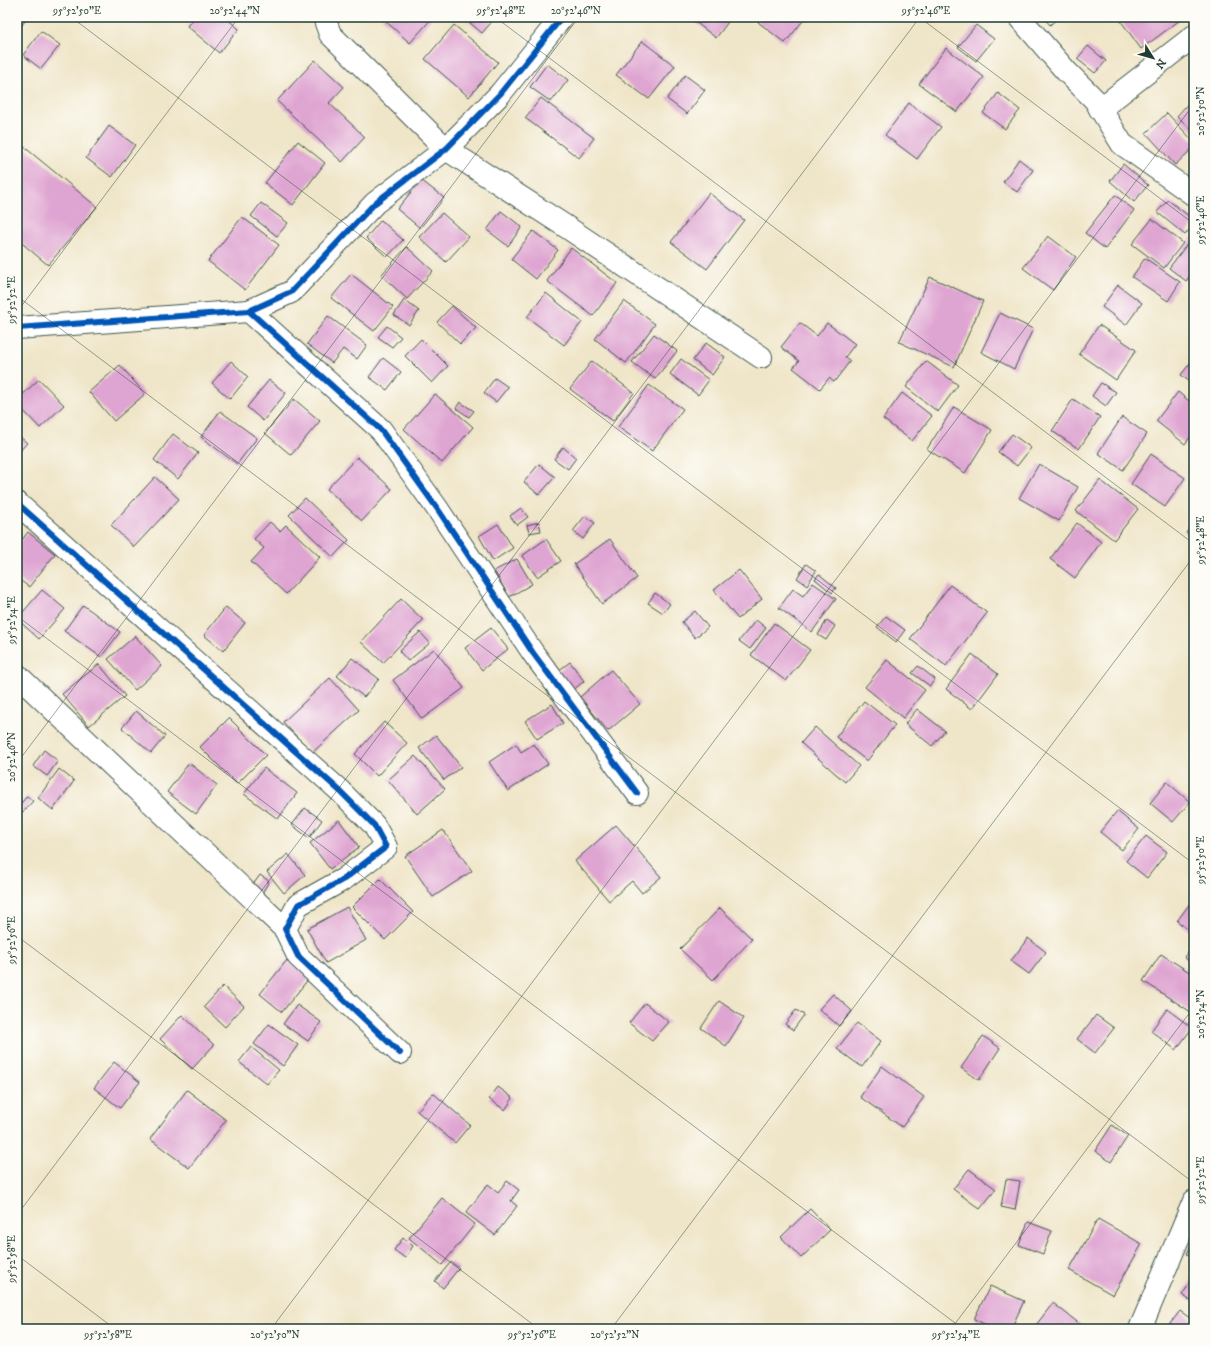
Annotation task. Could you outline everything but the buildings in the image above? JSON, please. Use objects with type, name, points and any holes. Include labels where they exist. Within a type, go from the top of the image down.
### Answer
[{"type":"street","points":[[326,17],[325,20],[330,34],[446,148],[578,234],[761,357]]},
{"type":"street","points":[[17,328],[250,312],[291,292],[375,203],[446,148],[500,94],[562,17]]},
{"type":"street","points":[[1019,17],[1066,71],[1096,100],[1122,144],[1194,195]]},
{"type":"street","points":[[1100,109],[1194,36]]},
{"type":"street","points":[[250,312],[381,430],[439,511],[533,653],[637,793]]},
{"type":"street","points":[[17,503],[340,791],[374,825],[386,847],[344,879],[298,905],[285,929]]},
{"type":"street","points":[[17,675],[285,929],[298,956],[400,1053]]},
{"type":"street","points":[[1140,1329],[1194,1201]]},
{"type":"cycle path","points":[[17,328],[249,311],[291,292],[375,203],[446,149],[500,94],[562,17]]},
{"type":"cycle path","points":[[249,311],[381,430],[439,511],[533,653],[637,793]]},
{"type":"cycle path","points":[[17,503],[340,791],[374,825],[386,847],[344,879],[298,905],[285,929],[298,956],[400,1053]]}]
